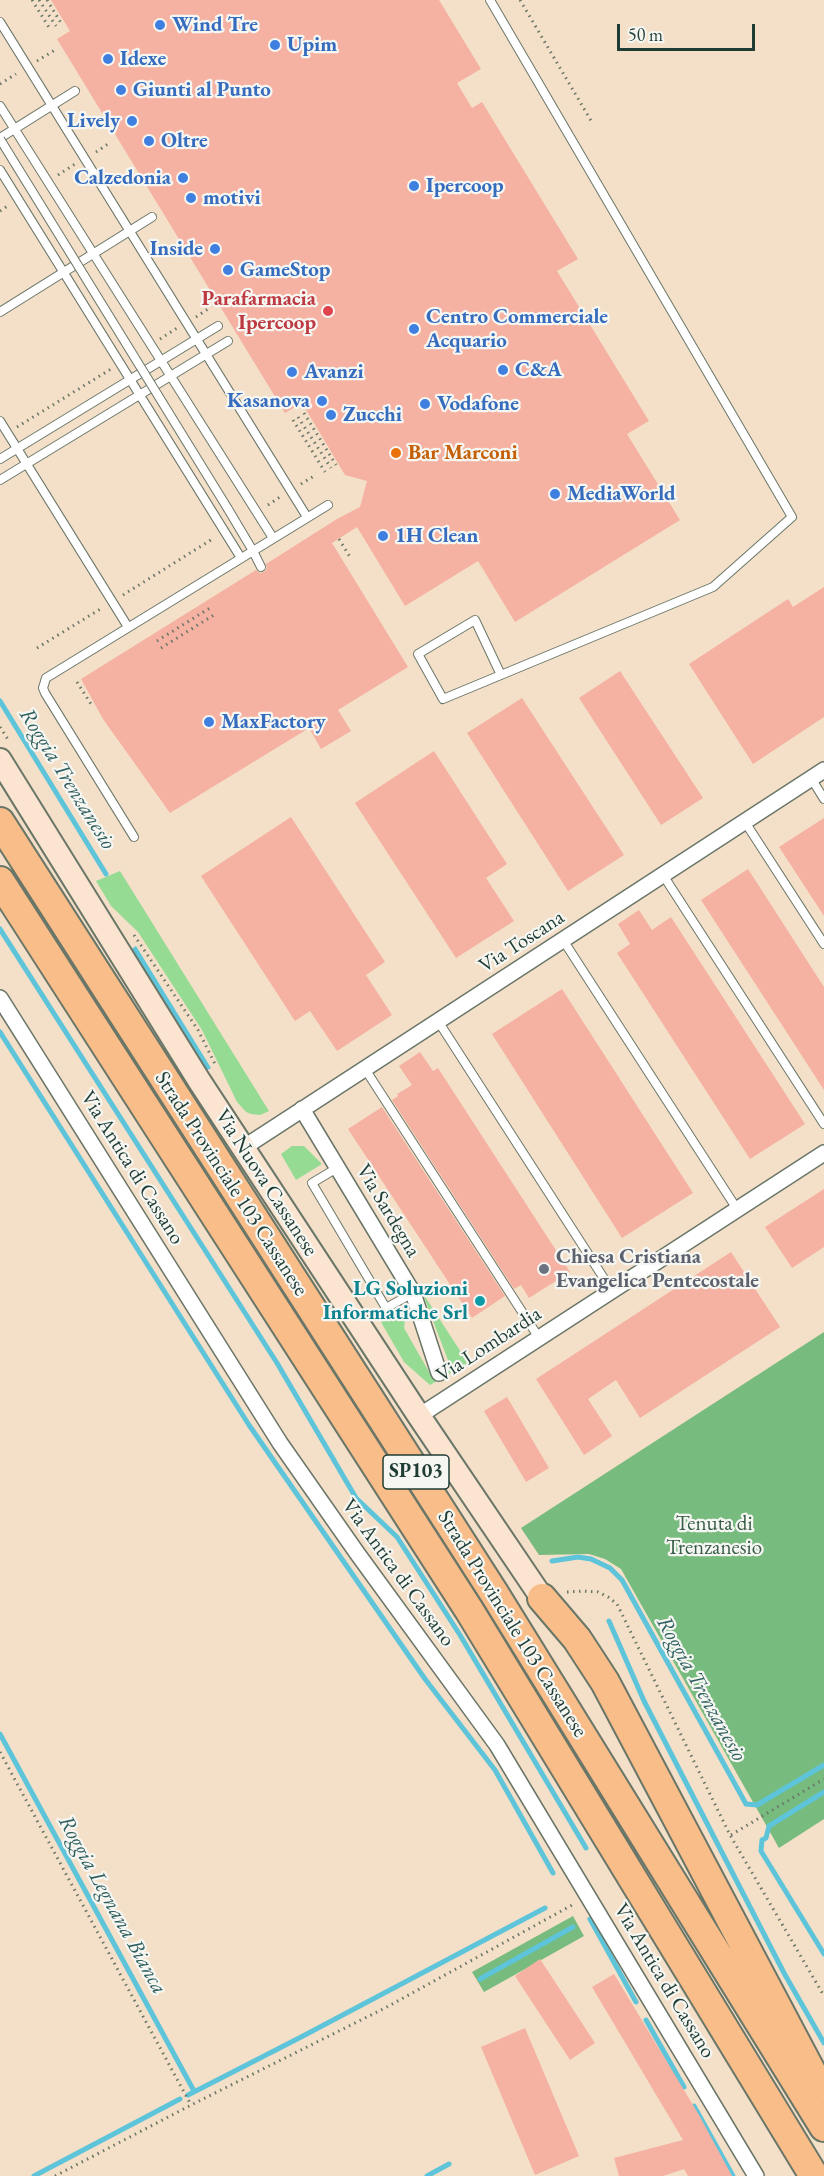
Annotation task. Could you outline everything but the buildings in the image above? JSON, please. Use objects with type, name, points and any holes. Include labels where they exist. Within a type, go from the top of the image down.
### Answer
[{"type":"highway","name":"Strada Provinciale 103 Cassanese","points":[[0,822],[494,1593],[824,2127]]},
{"type":"highway","name":"Strada Provinciale 103 Cassanese","points":[[3,888],[463,1600],[814,2176]]},
{"type":"highway","name":"SP103","points":[[542,1598],[577,1639],[610,1691],[824,2097]]},
{"type":"street","name":"Via Nuova Cassanese","points":[[0,760],[243,1148],[542,1598]]},
{"type":"street","name":"Via Toscana","points":[[243,1148],[818,774]]},
{"type":"street","name":"Via Antica di Cassano","points":[[0,998],[280,1443],[497,1745],[756,2176]]},
{"type":"street","name":"Via Sardegna","points":[[302,1110],[413,1293],[439,1373]]},
{"type":"street","name":"Via Lombardia","points":[[419,1416],[824,1152]]},
{"type":"lane","points":[[490,0],[792,517],[713,587],[501,675],[443,699],[418,654],[475,620],[501,675]]},
{"type":"lane","points":[[0,22],[307,517]]},
{"type":"lane","points":[[75,91],[0,138],[228,509],[261,567]]},
{"type":"lane","points":[[0,106],[273,538]]},
{"type":"lane","points":[[0,170],[241,558]]},
{"type":"lane","points":[[0,312],[152,217]]},
{"type":"lane","points":[[0,459],[218,326]]},
{"type":"lane","points":[[0,480],[228,341]]},
{"type":"lane","points":[[0,421],[128,627]]},
{"type":"lane","points":[[134,837],[43,688],[46,678],[328,505]]},
{"type":"lane","points":[[818,774],[824,799]]},
{"type":"lane","points":[[745,822],[824,944]]},
{"type":"lane","points":[[663,875],[824,1125]]},
{"type":"lane","points":[[563,940],[737,1209]]},
{"type":"lane","points":[[438,1022],[612,1291]]},
{"type":"lane","points":[[365,1069],[538,1338]]},
{"type":"lane","points":[[337,1168],[312,1183],[386,1308],[413,1293]]},
{"type":"path","points":[[32,0],[50,29]]},
{"type":"path","points":[[39,0],[56,26]]},
{"type":"path","points":[[47,0],[61,23]]},
{"type":"path","points":[[520,0],[593,124]]},
{"type":"path","points":[[150,345],[211,307]]},
{"type":"path","points":[[7,433],[120,363]]},
{"type":"path","points":[[304,413],[336,465]]},
{"type":"path","points":[[298,417],[331,468]]},
{"type":"path","points":[[293,420],[325,472]]},
{"type":"path","points":[[256,512],[314,476]]},
{"type":"path","points":[[37,648],[225,531]]},
{"type":"path","points":[[339,539],[350,557]]},
{"type":"path","points":[[157,641],[213,606]]},
{"type":"path","points":[[161,648],[218,613]]},
{"type":"path","points":[[77,682],[90,704]]},
{"type":"path","points":[[542,1598],[583,1591],[598,1592],[608,1596],[616,1604],[730,1835],[824,1996]]},
{"type":"path","points":[[0,1752],[190,2105]]},
{"type":"path","points":[[730,1835],[824,1779]]},
{"type":"path","points":[[55,2176],[190,2105],[385,2008],[589,1896]]},
{"type":"green space","points":[[120,871],[269,1111],[260,1115],[251,1114],[237,1102],[202,1030],[138,932],[111,906],[96,881]]},
{"type":"green space","points":[[292,1146],[304,1146],[322,1164],[296,1180],[281,1154]]},
{"type":"green space","points":[[422,1292],[468,1363],[430,1385],[404,1362],[381,1322],[407,1307],[404,1328],[432,1377],[451,1368]]},
{"type":"green space","name":"Tenuta di Trenzanesio","points":[[824,1332],[824,1819],[779,1848],[621,1569],[605,1559],[589,1554],[539,1555],[521,1528]]},
{"type":"green space","points":[[573,1916],[584,1936],[484,1992],[472,1972]]},
{"type":"water","points":[[136,946],[211,1068],[206,1071],[130,950]]},
{"type":"waterway","name":"Roggia Trenzanesio","points":[[0,701],[106,874]]},
{"type":"waterway","points":[[0,929],[277,1363],[356,1498],[397,1537],[460,1635],[586,1848]]},
{"type":"waterway","points":[[0,1032],[249,1425],[425,1679],[495,1770],[553,1873]]},
{"type":"waterway","name":"Roggia Trenzanesio","points":[[552,1561],[578,1557],[591,1559],[610,1568],[622,1580],[746,1804],[757,1805],[824,1765]]},
{"type":"waterway","points":[[609,1621],[644,1701],[784,1973],[824,2043]]},
{"type":"waterway","name":"Roggia Legnana Bianca","points":[[0,1734],[194,2091]]},
{"type":"waterway","points":[[824,1792],[769,1826],[766,1838],[762,1840],[761,1851],[824,1954]]},
{"type":"waterway","name":"Roggia Legnana Bianca","points":[[188,2095],[545,1908]]},
{"type":"waterway","points":[[590,1919],[636,2002]]},
{"type":"waterway","points":[[480,1979],[573,1927]]},
{"type":"waterway","points":[[646,2020],[684,2087]]},
{"type":"waterway","name":"Roggia Legnana Bianca","points":[[34,2176],[180,2099]]},
{"type":"waterway","points":[[694,2106],[733,2176]]},
{"type":"waterway","points":[[427,2176],[449,2164]]},
{"type":"place","name":"Wind Tre","points":[[160,25]]},
{"type":"place","name":"Upim","points":[[275,45]]},
{"type":"place","name":"Idexe","points":[[108,59]]},
{"type":"place","name":"Giunti al Punto","points":[[121,90]]},
{"type":"place","name":"Lively","points":[[132,121]]},
{"type":"place","name":"Oltre","points":[[149,141]]},
{"type":"place","name":"Calzedonia","points":[[183,178]]},
{"type":"place","name":"Ipercoop","points":[[414,186]]},
{"type":"place","name":"motivi","points":[[191,198]]},
{"type":"place","name":"Inside","points":[[215,249]]},
{"type":"place","name":"GameStop","points":[[228,270]]},
{"type":"place","name":"Parafarmacia Ipercoop","points":[[328,311]]},
{"type":"place","name":"Centro Commerciale Acquario","points":[[414,329]]},
{"type":"place","name":"C&A","points":[[503,370]]},
{"type":"place","name":"Avanzi","points":[[292,372]]},
{"type":"place","name":"Kasanova","points":[[322,401]]},
{"type":"place","name":"Vodafone","points":[[425,404]]},
{"type":"place","name":"Zucchi","points":[[331,415]]},
{"type":"place","name":"Bar Marconi","points":[[396,453]]},
{"type":"place","name":"MediaWorld","points":[[555,494]]},
{"type":"place","name":"1H Clean","points":[[383,536]]},
{"type":"place","name":"MaxFactory","points":[[209,722]]},
{"type":"place","name":"Chiesa Cristiana Evangelica Pentecostale","points":[[544,1269]]},
{"type":"place","name":"LG Soluzioni Informatiche Srl","points":[[480,1301]]}]
